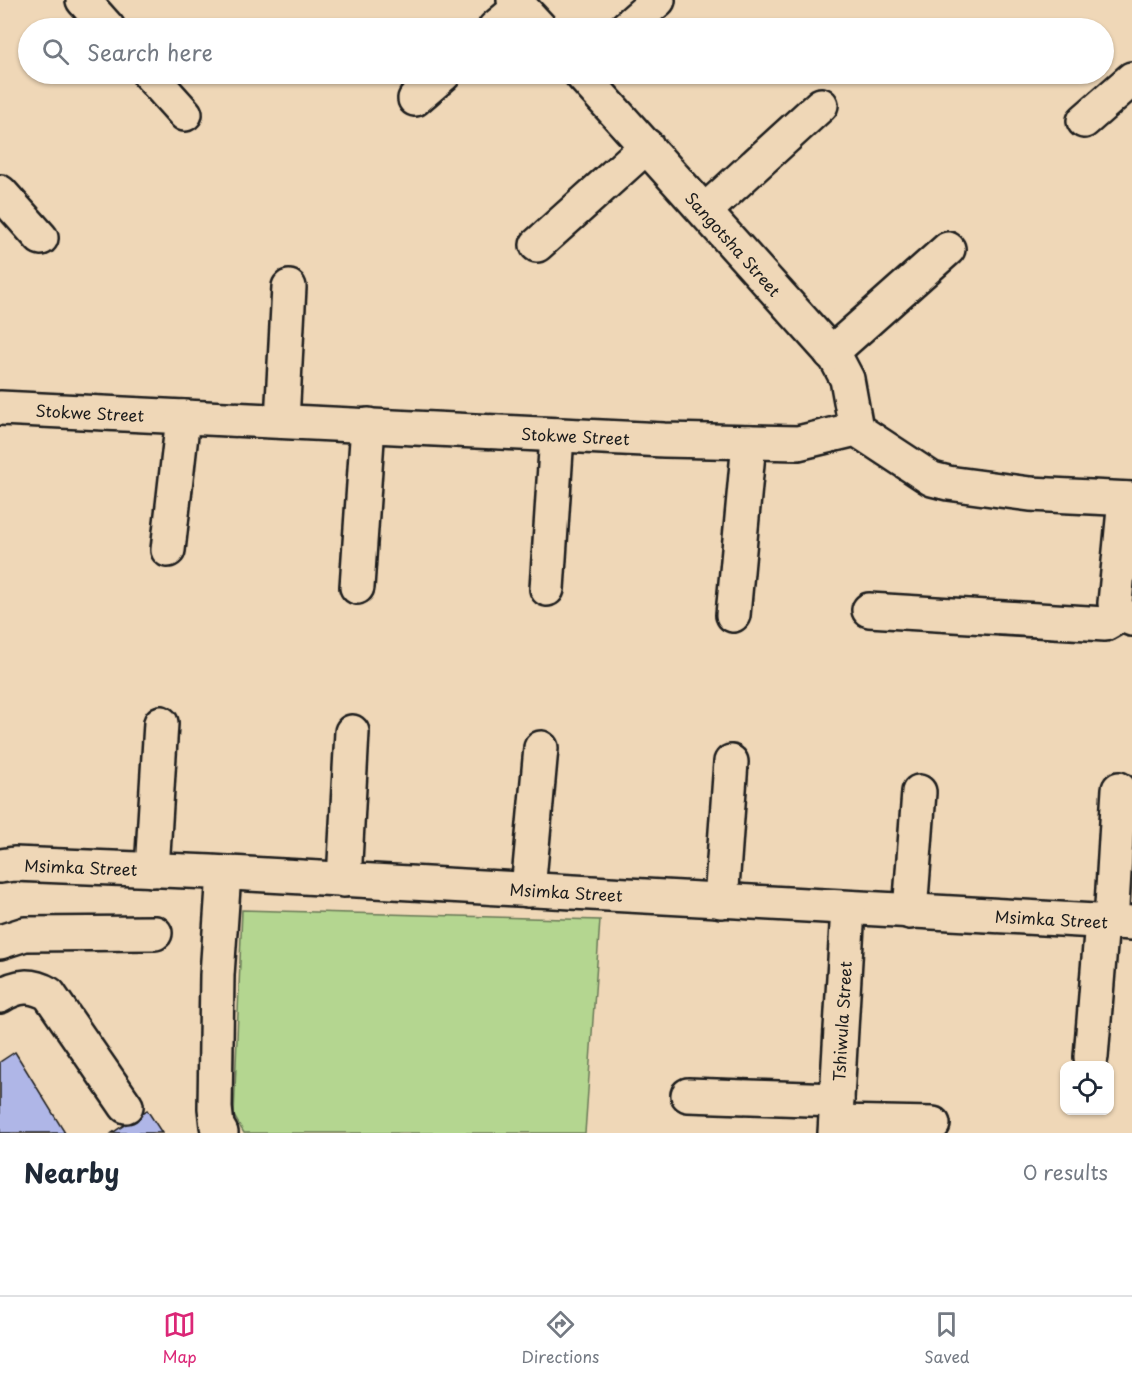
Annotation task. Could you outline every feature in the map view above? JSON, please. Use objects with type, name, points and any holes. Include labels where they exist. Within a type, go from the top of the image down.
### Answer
[{"type":"street","points":[[83,0],[99,18]]},
{"type":"street","points":[[637,18],[658,0]]},
{"type":"street","points":[[1084,121],[1132,79]]},
{"type":"street","points":[[158,84],[185,114]]},
{"type":"street","points":[[414,99],[432,84]]},
{"type":"street","name":"Sangotsha Street","points":[[590,84],[831,353],[847,379],[856,429]]},
{"type":"street","points":[[705,211],[821,105]]},
{"type":"street","points":[[537,245],[647,146]]},
{"type":"street","points":[[0,192],[41,238]]},
{"type":"street","points":[[831,353],[948,249]]},
{"type":"street","points":[[282,422],[289,287]]},
{"type":"street","name":"Stokwe Street","points":[[0,408],[749,442],[798,443],[856,429]]},
{"type":"street","points":[[168,550],[183,417]]},
{"type":"street","points":[[357,587],[368,425]]},
{"type":"street","points":[[856,429],[919,471],[940,481],[962,486],[1030,494],[1129,499],[1115,603],[1125,616],[1105,624],[869,610]]},
{"type":"street","points":[[547,589],[557,435]]},
{"type":"street","points":[[733,615],[749,442]]},
{"type":"street","points":[[152,870],[161,723]]},
{"type":"street","points":[[344,879],[352,732]]},
{"type":"street","points":[[528,890],[541,748]]},
{"type":"street","points":[[721,901],[731,762]]},
{"type":"street","points":[[1090,1057],[1115,922],[1119,789]]},
{"type":"street","points":[[910,912],[919,792]]},
{"type":"street","name":"Msimka Street","points":[[0,866],[14,864],[344,879],[1115,922]]},
{"type":"street","points":[[221,1133],[217,1126],[215,1108],[216,986],[224,873]]},
{"type":"street","name":"Tshiwula Street","points":[[836,1118],[849,908]]},
{"type":"street","points":[[0,942],[25,934],[155,933]]},
{"type":"street","points":[[0,996],[18,987],[29,986],[49,994],[126,1106]]},
{"type":"street","points":[[688,1095],[836,1118],[933,1124]]},
{"type":"green space","points":[[242,910],[600,920],[585,1133],[244,1133],[234,1116]]},
{"type":"building","points":[[15,1052],[65,1133],[0,1133],[0,1062]]},
{"type":"building","points":[[147,1110],[162,1133],[112,1133]]}]
